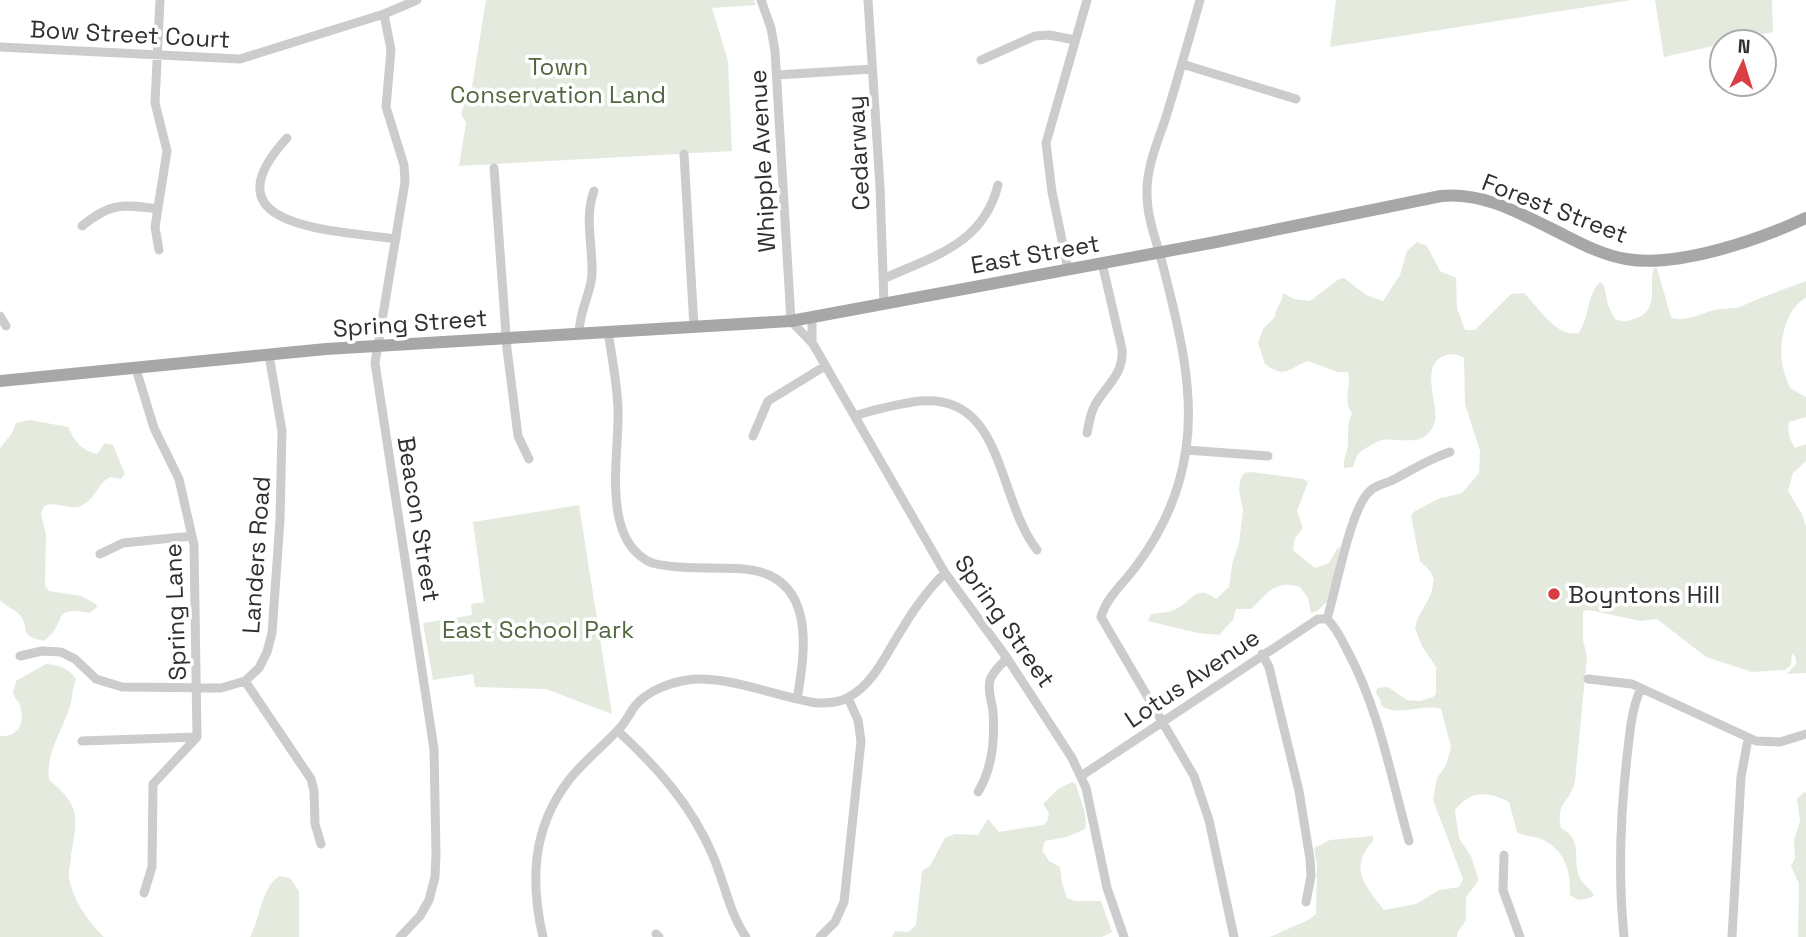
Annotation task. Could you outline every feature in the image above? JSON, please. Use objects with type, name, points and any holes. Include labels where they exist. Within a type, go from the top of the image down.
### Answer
[{"type":"main road","name":"Forest Street","points":[[1286,227],[1415,200],[1450,195],[1468,196],[1510,209],[1606,254],[1625,259],[1654,261],[1681,258],[1751,240],[1806,218]]},
{"type":"main road","name":"East Street","points":[[791,321],[1286,227]]},
{"type":"main road","name":"Spring Street","points":[[0,381],[269,355],[791,321]]},
{"type":"street","points":[[159,250],[155,229],[167,148],[155,103],[160,0]]},
{"type":"street","name":"Bow Street Court","points":[[0,47],[247,58],[384,14],[417,0]]},
{"type":"street","name":"Whipple Avenue","points":[[761,0],[773,34],[777,75],[791,321]]},
{"type":"street","name":"Cedarway","points":[[868,0],[884,304]]},
{"type":"street","points":[[1068,269],[1045,151],[1049,127],[1087,0]]},
{"type":"street","points":[[1200,0],[1147,185],[1148,206],[1171,302],[1185,379],[1188,411],[1186,450],[1179,485],[1163,524],[1138,565],[1107,603],[1101,618],[1186,759],[1204,801],[1219,859],[1234,937]]},
{"type":"street","name":"Beacon Street","points":[[384,14],[391,50],[386,107],[405,176],[375,365],[435,763],[434,883],[420,916],[400,937]]},
{"type":"street","points":[[981,60],[1032,37],[1049,35],[1075,40]]},
{"type":"street","points":[[1182,64],[1296,99]]},
{"type":"street","points":[[777,75],[872,69]]},
{"type":"street","points":[[287,138],[260,178],[260,195],[269,209],[292,221],[396,239]]},
{"type":"street","points":[[684,155],[694,327]]},
{"type":"street","points":[[494,168],[506,338],[518,436],[529,459]]},
{"type":"street","points":[[883,279],[941,253],[969,236],[987,216],[998,185]]},
{"type":"street","points":[[579,334],[582,307],[592,277],[589,206],[594,191]]},
{"type":"street","points":[[82,226],[112,206],[158,209]]},
{"type":"street","points":[[1087,433],[1096,404],[1119,373],[1122,360],[1102,263]]},
{"type":"street","points":[[0,316],[6,326]]},
{"type":"street","name":"Spring Street","points":[[812,318],[813,345]]},
{"type":"street","name":"Spring Street","points":[[791,321],[813,345],[945,573],[1007,658],[1055,730],[1081,776],[1090,800],[1109,895],[1124,937]]},
{"type":"street","points":[[608,332],[618,410],[615,494],[628,541],[638,554],[657,564],[755,570],[782,584],[796,601],[803,623],[797,699]]},
{"type":"street","name":"Landers Road","points":[[245,681],[259,668],[267,652],[276,591],[282,431],[269,355]]},
{"type":"street","points":[[752,436],[768,401],[825,366]]},
{"type":"street","name":"Spring Lane","points":[[135,369],[154,428],[179,480],[192,536],[195,559],[197,737]]},
{"type":"street","points":[[855,416],[878,408],[929,400],[949,402],[967,411],[985,431],[1017,513],[1037,550]]},
{"type":"street","points":[[1186,450],[1268,456]]},
{"type":"street","points":[[1409,841],[1371,704],[1354,662],[1327,619],[1350,531],[1362,499],[1374,488],[1418,464],[1450,452]]},
{"type":"street","points":[[100,554],[126,542],[192,536]]},
{"type":"street","points":[[543,937],[534,886],[535,863],[542,832],[552,808],[570,779],[618,731],[644,697],[666,685],[685,680],[719,681],[797,699],[828,703],[848,698],[873,675],[917,605],[945,573]]},
{"type":"street","name":"Lotus Avenue","points":[[1081,776],[1262,654],[1318,619],[1327,619]]},
{"type":"street","points":[[20,656],[42,651],[61,652],[75,659],[96,679],[115,687],[220,688],[245,681],[311,779],[315,824],[321,844]]},
{"type":"street","points":[[1262,654],[1269,667],[1301,803],[1311,863],[1306,902]]},
{"type":"street","points":[[978,792],[990,768],[993,714],[990,680],[1007,658]]},
{"type":"street","points":[[1588,678],[1620,681],[1641,688],[1748,739],[1770,743],[1806,734]]},
{"type":"street","points":[[1624,937],[1620,831],[1632,717],[1641,688]]},
{"type":"street","points":[[820,937],[838,916],[846,889],[861,741],[858,720],[848,698]]},
{"type":"street","points":[[618,731],[666,779],[694,817],[714,858],[733,914],[746,937]]},
{"type":"street","points":[[82,741],[197,737]]},
{"type":"street","points":[[144,893],[152,867],[153,784],[197,737]]},
{"type":"street","points":[[1732,937],[1741,777],[1748,739]]},
{"type":"street","points":[[1504,855],[1503,890],[1520,937]]},
{"type":"green space","name":"Town Conservation Land","points":[[486,0],[754,0],[756,5],[712,8],[728,61],[732,151],[459,166],[466,123],[461,114],[466,100],[470,99]]},
{"type":"green space","points":[[1336,0],[1632,0],[1330,47]]},
{"type":"green space","points":[[1655,0],[1772,0],[1773,28],[1708,28],[1708,47],[1664,57]]},
{"type":"green space","points":[[1417,242],[1427,246],[1440,271],[1456,278],[1457,308],[1465,330],[1475,330],[1511,294],[1524,293],[1556,326],[1563,331],[1579,333],[1593,293],[1600,282],[1604,286],[1608,305],[1615,319],[1634,319],[1649,309],[1654,268],[1657,268],[1670,314],[1677,319],[1717,309],[1740,307],[1806,281],[1806,298],[1793,309],[1789,317],[1781,354],[1790,388],[1806,397],[1806,417],[1789,422],[1788,428],[1795,448],[1806,444],[1806,461],[1793,473],[1788,491],[1806,526],[1806,673],[1787,674],[1796,664],[1792,653],[1791,665],[1785,670],[1752,672],[1706,657],[1657,619],[1640,621],[1583,611],[1583,640],[1587,657],[1575,781],[1562,807],[1560,819],[1561,828],[1573,839],[1580,878],[1594,896],[1582,900],[1570,895],[1567,869],[1555,848],[1539,838],[1517,832],[1509,802],[1480,794],[1467,799],[1455,810],[1459,838],[1471,856],[1478,878],[1466,897],[1466,920],[1457,937],[1270,937],[1316,914],[1317,866],[1314,848],[1330,840],[1373,836],[1360,868],[1366,885],[1384,910],[1416,904],[1439,890],[1459,887],[1463,879],[1433,800],[1437,778],[1446,765],[1451,747],[1441,709],[1387,709],[1381,705],[1376,694],[1377,688],[1388,687],[1407,700],[1420,701],[1436,694],[1436,667],[1422,646],[1415,628],[1431,594],[1434,579],[1420,561],[1411,516],[1438,499],[1462,493],[1479,473],[1480,451],[1465,404],[1464,358],[1454,354],[1447,355],[1437,361],[1433,368],[1431,377],[1436,414],[1431,431],[1418,439],[1379,441],[1360,452],[1353,467],[1344,468],[1352,413],[1347,398],[1348,372],[1338,372],[1308,361],[1288,371],[1278,371],[1265,364],[1258,343],[1263,329],[1275,317],[1283,293],[1294,299],[1310,301],[1344,278],[1366,295],[1383,301],[1400,275],[1407,251]]},
{"type":"green space","points":[[30,420],[68,427],[79,444],[91,453],[97,454],[105,443],[113,445],[125,474],[121,479],[110,477],[102,483],[91,499],[78,507],[54,504],[44,506],[41,514],[46,535],[45,585],[49,591],[81,596],[97,607],[90,613],[64,613],[44,641],[27,634],[23,619],[0,600],[0,448],[16,423]]},
{"type":"green space","points":[[1244,473],[1304,479],[1308,482],[1297,511],[1303,528],[1295,538],[1293,550],[1315,568],[1329,563],[1338,547],[1340,548],[1328,601],[1311,613],[1308,598],[1300,587],[1278,586],[1251,609],[1236,609],[1233,620],[1219,635],[1198,633],[1148,621],[1151,614],[1174,610],[1198,593],[1216,599],[1229,587],[1233,560],[1239,544],[1243,510],[1240,480]]},
{"type":"green space","name":"East School Park","points":[[579,505],[612,714],[546,689],[475,687],[473,674],[433,680],[423,623],[472,615],[471,604],[484,602],[473,522]]},
{"type":"green space","points":[[46,664],[63,668],[76,679],[70,706],[52,751],[49,780],[67,798],[75,814],[69,875],[71,886],[87,917],[104,937],[0,937],[0,736],[12,734],[20,727],[21,710],[13,693],[16,681]]},
{"type":"green space","points":[[1072,782],[1076,784],[1083,806],[1085,829],[1067,837],[1045,841],[1042,850],[1049,861],[1060,867],[1067,898],[1075,901],[1101,901],[1112,932],[1102,937],[892,937],[895,931],[908,932],[916,925],[922,871],[930,866],[945,838],[955,834],[978,835],[988,819],[999,832],[1043,825],[1047,822],[1049,813],[1043,804],[1058,789]]},
{"type":"green space","points":[[1804,792],[1806,937],[1798,937],[1799,884],[1791,866],[1795,858],[1794,840],[1800,821],[1797,799]]},
{"type":"green space","points":[[280,876],[290,878],[299,891],[299,937],[250,937],[265,895],[274,880]]},
{"type":"place","name":"Boyntons Hill","points":[[1554,594]]}]
